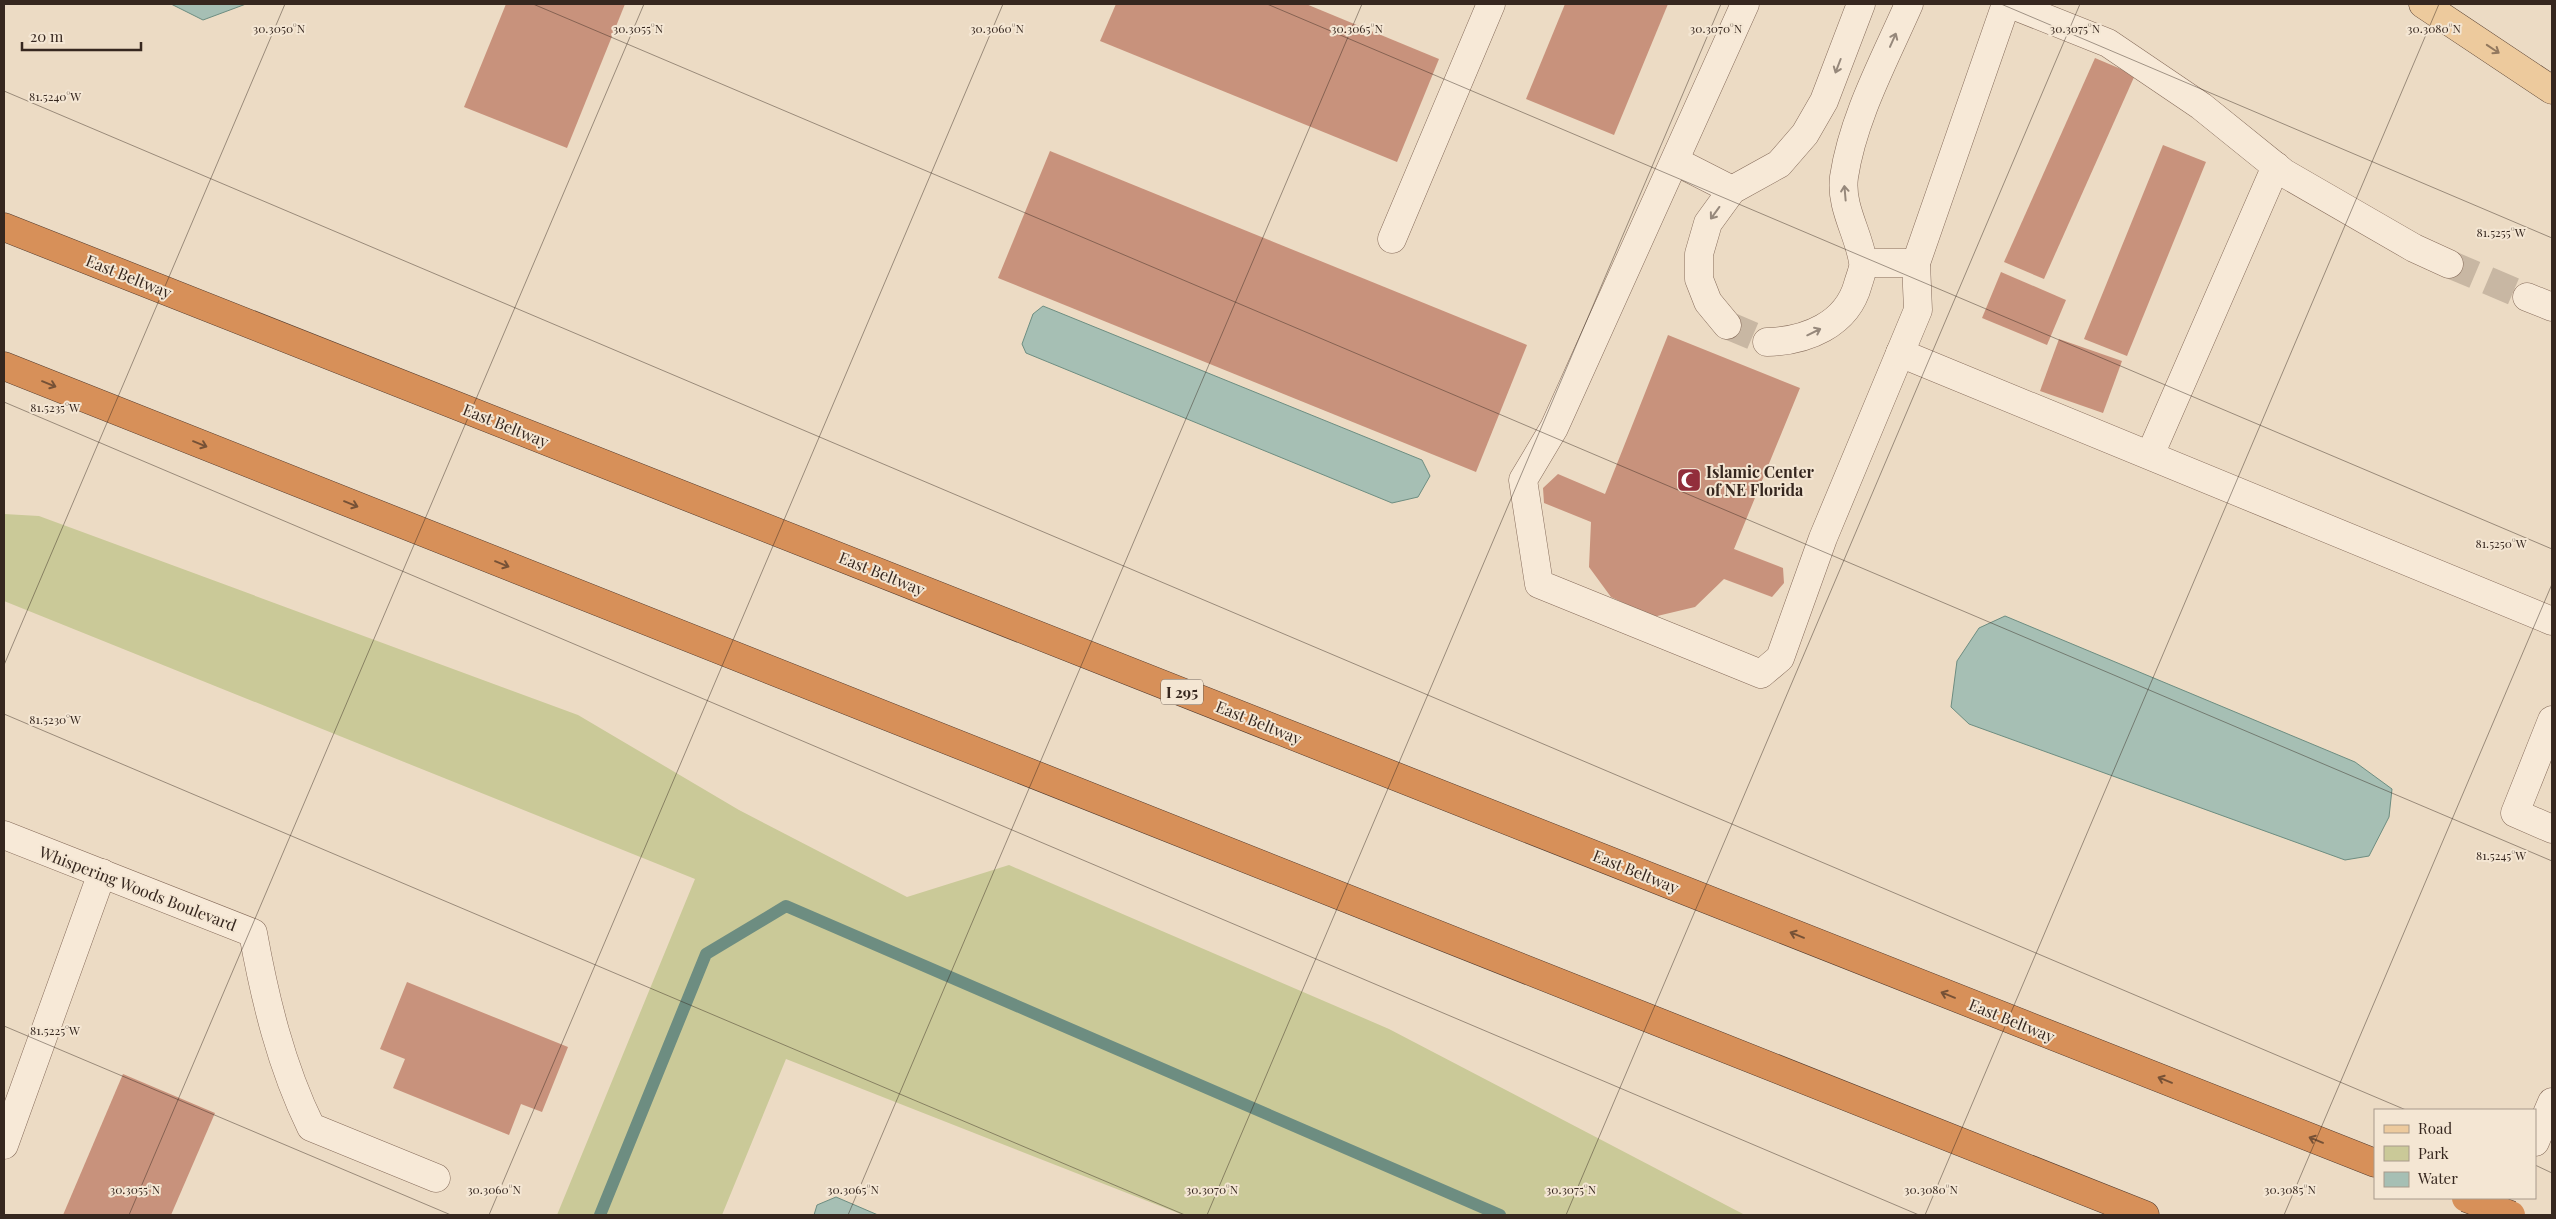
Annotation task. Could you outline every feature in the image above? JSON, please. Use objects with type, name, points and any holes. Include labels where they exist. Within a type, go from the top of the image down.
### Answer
[{"type":"highway","name":"East Beltway","points":[[4,227],[2368,1160]]},
{"type":"highway","points":[[4,366],[2145,1215]]},
{"type":"highway","points":[[2469,1199],[2511,1215]]},
{"type":"main road","points":[[2423,4],[2552,90]]},
{"type":"street","points":[[1392,239],[1490,4]]},
{"type":"street","points":[[1745,4],[1554,428],[1523,480],[1539,584],[1761,674],[1780,658],[1823,538],[1918,310],[1916,263],[2006,4]]},
{"type":"street","points":[[1727,326],[1708,302],[1699,279],[1699,254],[1708,223],[1732,190],[1779,164],[1805,134],[1824,101],[1861,4]]},
{"type":"street","points":[[1767,342],[1792,341],[1816,332],[1839,316],[1855,297],[1864,263],[1846,206],[1844,180],[1851,147],[1874,84],[1909,4]]},
{"type":"street","points":[[2010,4],[2108,43],[2201,106],[2276,166],[2414,248],[2449,264]]},
{"type":"street","points":[[1675,161],[1732,190]]},
{"type":"street","points":[[2150,455],[2276,166]]},
{"type":"street","points":[[1864,263],[1916,263]]},
{"type":"street","points":[[2527,297],[2552,307]]},
{"type":"street","points":[[1900,353],[2552,621]]},
{"type":"street","points":[[2552,720],[2544,767],[2515,813],[2552,829]]},
{"type":"street","name":"Whispering Woods Boulevard","points":[[4,835],[253,933],[262,983],[292,1088],[311,1127],[436,1178]]},
{"type":"street","points":[[4,1145],[102,873]]},
{"type":"street","points":[[2536,1140],[2552,1102]]},
{"type":"street","points":[[2502,1215],[2510,1199]]},
{"type":"green space","points":[[4,514],[39,516],[578,715],[739,810],[907,897],[1009,865],[1389,1029],[1745,1215],[1183,1215],[786,1059],[722,1215],[557,1215],[695,879],[4,601]]},
{"type":"water","points":[[171,4],[246,4],[203,20]]},
{"type":"water","points":[[1043,306],[1422,460],[1430,476],[1418,497],[1392,503],[1026,353],[1022,344],[1033,314]]},
{"type":"water","points":[[2005,616],[2355,762],[2392,789],[2389,817],[2369,856],[2345,860],[1969,724],[1951,707],[1957,661],[1979,628]]},
{"type":"water","points":[[836,1197],[878,1215],[814,1215],[817,1205]]},
{"type":"building","points":[[506,4],[625,4],[567,148],[464,107]]},
{"type":"building","points":[[1116,4],[1306,4],[1439,59],[1397,162],[1100,41]]},
{"type":"building","points":[[1565,4],[1668,4],[1614,135],[1526,99]]},
{"type":"building","points":[[2095,58],[2135,75],[2044,279],[2004,262]]},
{"type":"building","points":[[2163,145],[2206,162],[2127,356],[2084,339]]},
{"type":"building","points":[[1050,151],[1527,345],[1476,472],[998,278]]},
{"type":"building","points":[[2001,272],[2066,300],[2047,345],[1982,318]]},
{"type":"building","points":[[1668,335],[1800,388],[1734,549],[1783,568],[1784,583],[1772,597],[1724,579],[1695,607],[1653,617],[1611,597],[1589,567],[1591,522],[1544,503],[1543,488],[1558,474],[1605,494]]},
{"type":"building","points":[[2059,339],[2122,361],[2103,413],[2040,391]]},
{"type":"building","points":[[407,982],[568,1047],[542,1112],[521,1104],[509,1135],[393,1088],[405,1059],[380,1049]]},
{"type":"building","points":[[123,1074],[215,1113],[171,1215],[63,1215]]},
{"type":"waterway","points":[[600,1215],[706,954],[786,906],[1500,1215]]},
{"type":"tunnel","points":[[2449,264],[2527,297]]},
{"type":"tunnel","points":[[1727,325],[1767,342]]},
{"type":"place","name":"Islamic Center of NE Florida","points":[[1689,480]]}]
